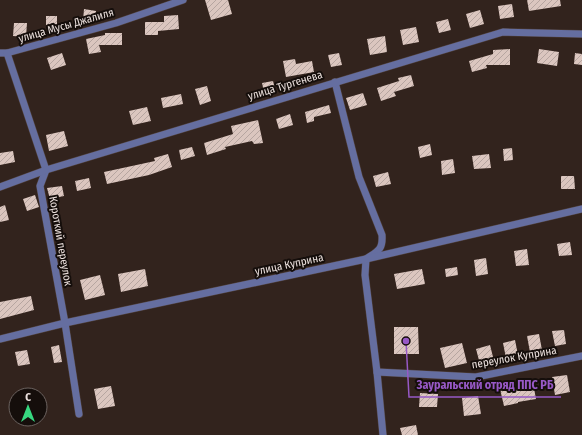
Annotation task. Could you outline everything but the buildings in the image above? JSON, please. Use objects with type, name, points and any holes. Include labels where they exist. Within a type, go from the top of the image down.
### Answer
[{"type":"street","name":"улица Мусы Джалиля","points":[[4,53],[116,23],[183,0]]},
{"type":"street","name":"улица Тургенева","points":[[0,187],[46,170],[503,32],[582,34]]},
{"type":"street","points":[[4,53],[46,170]]},
{"type":"street","points":[[335,82],[359,177],[382,235],[383,243],[381,248],[366,259],[365,275],[383,435]]},
{"type":"street","name":"Короткий переулок","points":[[46,170],[40,186],[65,323],[79,414]]},
{"type":"street","name":"улица Куприна","points":[[0,339],[65,323],[366,259],[582,209]]},
{"type":"street","name":"переулок Куприна","points":[[377,372],[476,377],[582,356]]},
{"type":"place","name":"Зауральский отряд ППС РБ","points":[[406,341]]}]
